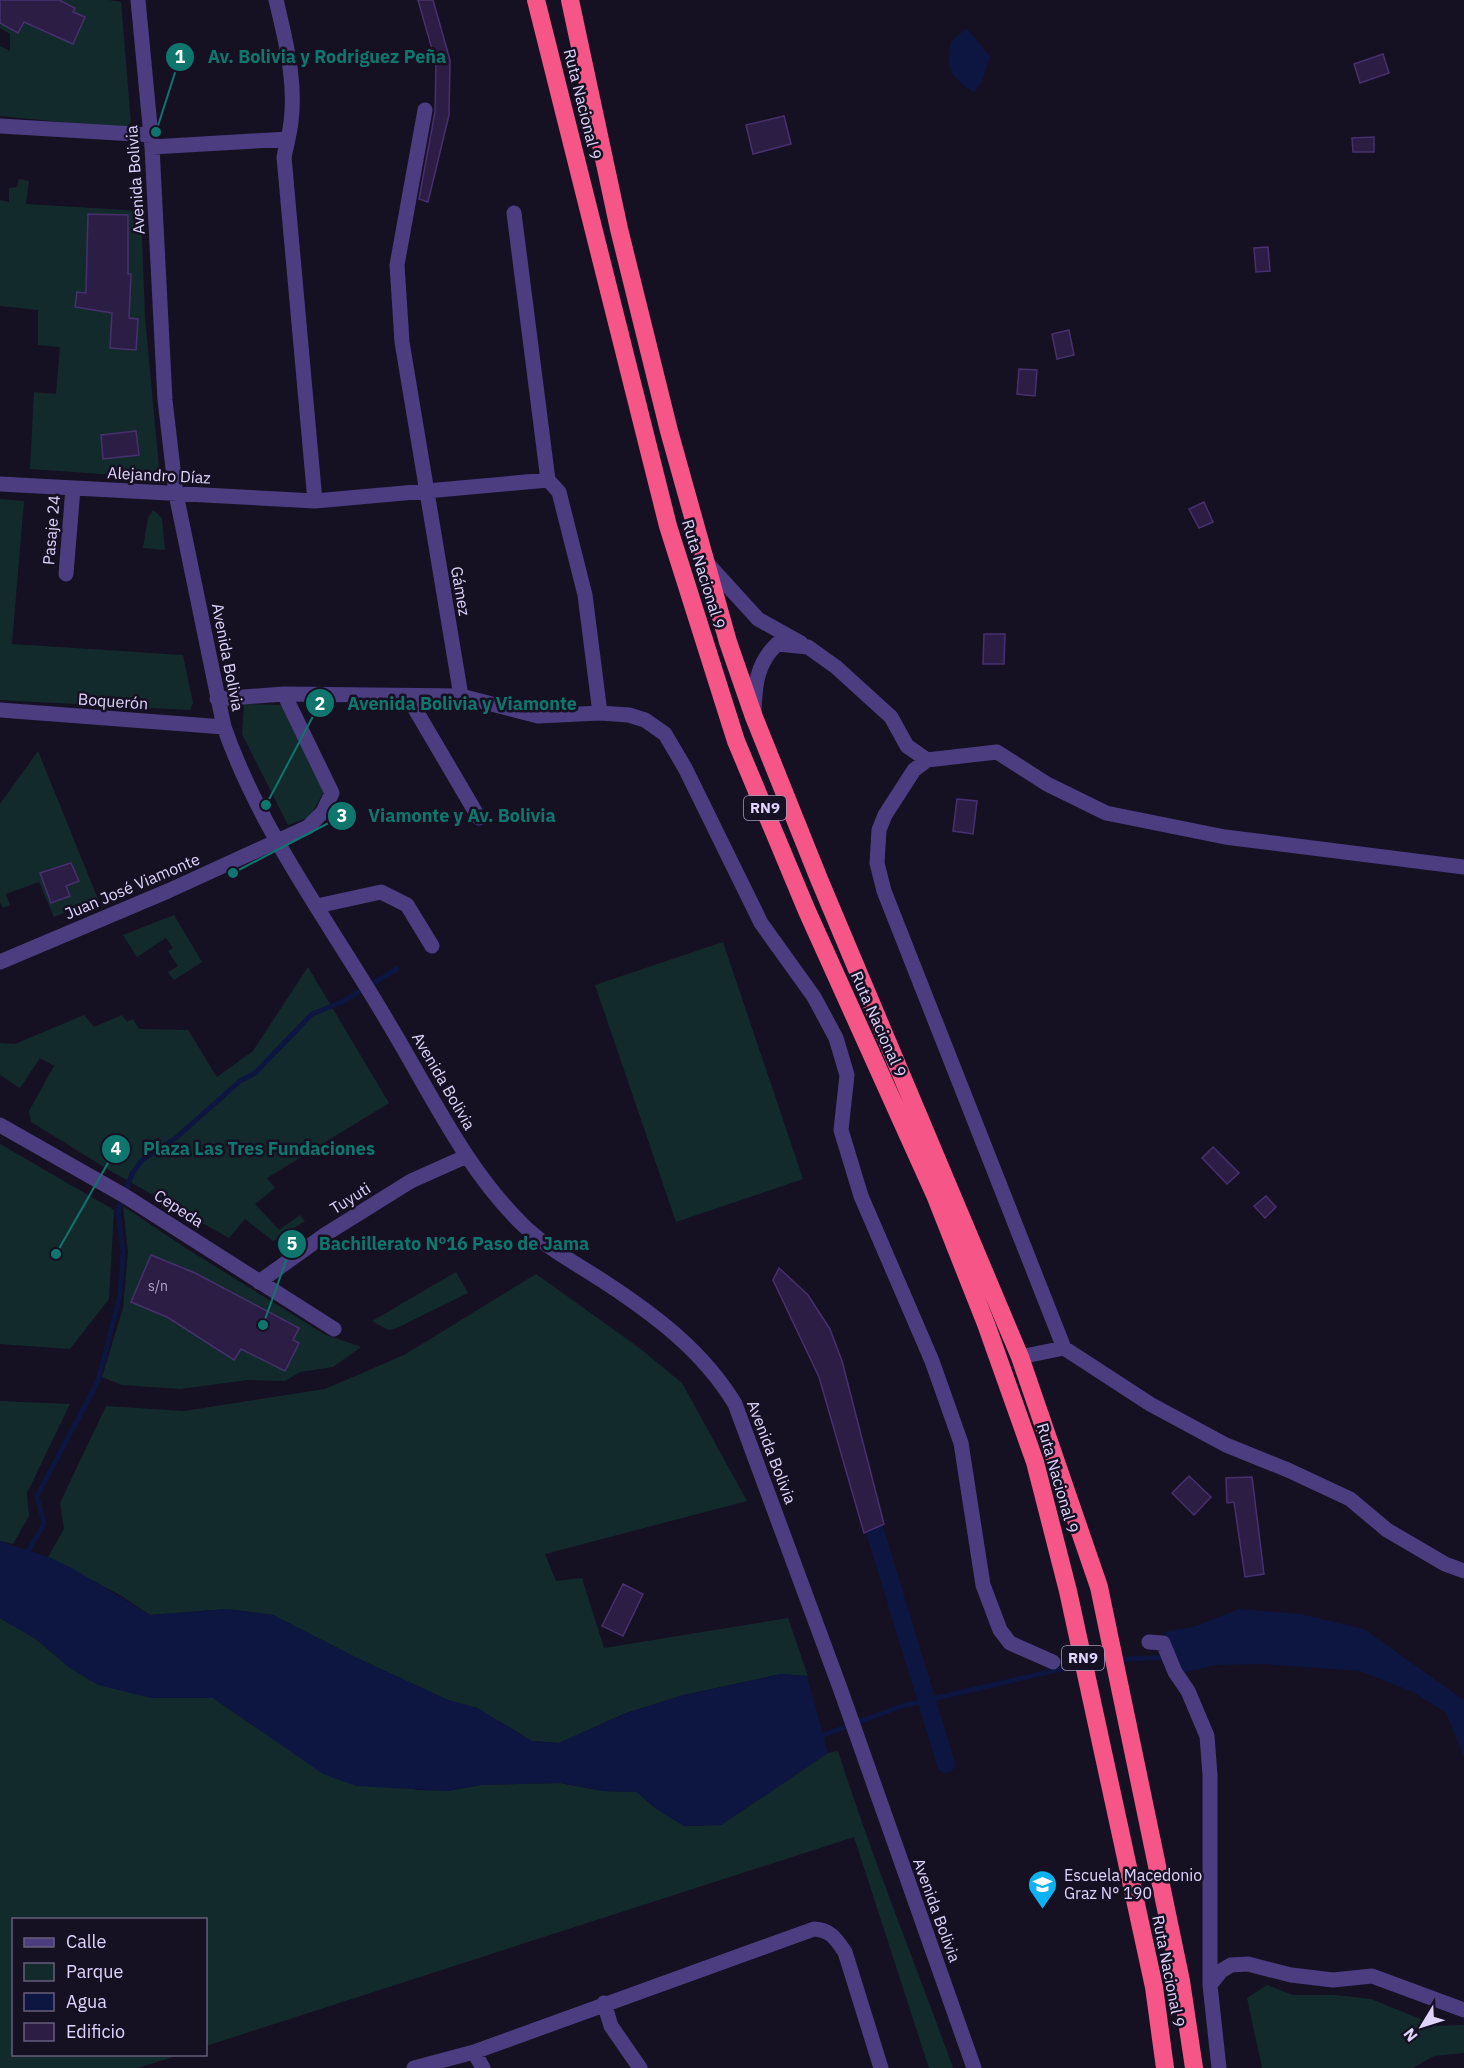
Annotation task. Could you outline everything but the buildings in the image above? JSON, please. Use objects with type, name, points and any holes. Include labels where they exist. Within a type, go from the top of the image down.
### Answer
[{"type":"highway","name":"Ruta Nacional 9","points":[[536,0],[668,525],[736,741],[807,911],[935,1194],[982,1313],[1035,1462],[1068,1591],[1154,1987],[1165,2068]]},
{"type":"highway","name":"Ruta Nacional 9","points":[[570,0],[621,240],[669,431],[729,642],[754,717],[819,879],[1020,1357],[1099,1587],[1181,1981],[1194,2068]]},
{"type":"street","name":"Avenida Bolivia","points":[[138,0],[152,141],[165,400],[176,494],[224,727],[247,787],[277,843],[390,1024],[467,1156],[498,1198],[523,1225],[548,1246],[642,1307],[695,1352],[713,1371],[735,1404],[840,1688],[974,2068]]},
{"type":"street","points":[[276,0],[284,31],[294,96],[293,117],[284,157],[315,501]]},
{"type":"street","name":"Gámez","points":[[425,110],[397,265],[402,342],[461,696]]},
{"type":"street","points":[[0,126],[152,141],[288,139]]},
{"type":"street","points":[[514,213],[548,480],[559,492],[585,595],[600,713]]},
{"type":"street","name":"Alejandro Díaz","points":[[0,484],[315,501],[548,480]]},
{"type":"street","name":"Pasaje 24","points":[[66,574],[73,488]]},
{"type":"street","points":[[706,562],[758,619],[808,647],[864,690],[891,717],[907,746],[927,760]]},
{"type":"street","points":[[754,717],[755,681],[764,656],[777,644],[808,647]]},
{"type":"street","points":[[218,699],[284,694],[461,696],[538,716],[600,713],[629,715],[645,720],[665,734],[685,768],[761,923],[814,997],[836,1038],[847,1075],[841,1130],[861,1196],[932,1361],[962,1443],[970,1515],[983,1585],[1000,1630],[1010,1643],[1053,1662]]},
{"type":"street","name":"Juan José Viamonte","points":[[0,962],[277,843],[308,827],[323,812],[332,793],[284,694]]},
{"type":"street","points":[[408,697],[479,818]]},
{"type":"street","name":"Boquerón","points":[[0,710],[224,727]]},
{"type":"street","points":[[1464,867],[1225,837],[1106,813],[1047,784],[997,752],[927,760],[915,770],[899,792],[879,830],[877,863],[884,891],[1064,1348],[1150,1404],[1226,1445],[1288,1470],[1350,1499],[1388,1530],[1445,1564],[1464,1571]]},
{"type":"street","points":[[317,906],[381,892],[407,905],[432,946]]},
{"type":"street","name":"Cepeda","points":[[0,1125],[133,1201],[334,1329]]},
{"type":"street","name":"Tuyuti","points":[[259,1282],[326,1234],[411,1181],[467,1156]]},
{"type":"street","points":[[1020,1357],[1064,1348]]},
{"type":"street","points":[[1149,1642],[1163,1643],[1175,1672],[1188,1691],[1206,1736],[1210,1775],[1210,1985],[1219,2068]]},
{"type":"street","points":[[414,2068],[474,2052],[803,1932],[826,1930],[835,1937],[845,1952],[881,2068]]},
{"type":"street","points":[[1210,1985],[1221,1971],[1231,1965],[1248,1964],[1292,1975],[1333,1980],[1372,1976],[1464,2010]]},
{"type":"street","points":[[604,2003],[611,2026],[640,2068]]},
{"type":"street","points":[[474,2052],[483,2068]]},
{"type":"green space","points":[[0,0],[109,0],[121,2],[131,123],[124,128],[0,116],[0,46],[10,51],[10,34],[0,28]]},
{"type":"green space","points":[[19,179],[29,181],[26,204],[141,211],[145,317],[160,478],[30,469],[34,392],[56,394],[60,347],[38,345],[38,310],[0,306],[0,200],[9,202],[9,188],[17,187]]},
{"type":"green space","points":[[0,499],[24,501],[12,644],[183,655],[193,703],[190,710],[0,700]]},
{"type":"green space","points":[[153,510],[162,518],[165,550],[143,548],[148,518]]},
{"type":"green space","points":[[244,704],[283,705],[324,791],[310,817],[288,825],[242,734]]},
{"type":"green space","points":[[38,751],[98,899],[54,917],[39,882],[6,894],[10,905],[3,908],[0,902],[0,804]]},
{"type":"green space","points":[[174,915],[202,962],[174,980],[168,972],[178,966],[168,951],[173,948],[166,938],[137,957],[123,935]]},
{"type":"green space","points":[[723,942],[803,1179],[676,1222],[595,985]]},
{"type":"green space","points":[[308,967],[389,1103],[267,1178],[275,1188],[255,1204],[279,1230],[300,1215],[305,1221],[273,1241],[245,1219],[229,1238],[109,1170],[31,1122],[29,1111],[54,1066],[40,1058],[20,1088],[0,1075],[0,1043],[15,1044],[84,1015],[94,1027],[122,1015],[127,1022],[133,1019],[139,1029],[188,1030],[217,1077],[253,1051]]},
{"type":"green space","points":[[0,1144],[114,1210],[109,1299],[70,1349],[0,1344]]},
{"type":"green space","points":[[123,1206],[184,1247],[324,1334],[361,1347],[333,1367],[300,1372],[285,1381],[248,1380],[180,1389],[122,1385],[102,1377],[123,1308],[128,1252]]},
{"type":"green space","points":[[456,1272],[468,1293],[397,1328],[388,1330],[372,1321]]},
{"type":"green space","points":[[536,1274],[638,1347],[682,1383],[747,1501],[545,1554],[556,1581],[582,1578],[604,1648],[788,1618],[808,1676],[781,1674],[684,1695],[626,1713],[559,1743],[532,1741],[477,1708],[448,1700],[359,1659],[273,1615],[227,1609],[150,1615],[120,1595],[48,1557],[64,1529],[60,1503],[106,1406],[184,1411],[325,1389],[404,1355]]},
{"type":"green space","points":[[0,1401],[70,1404],[27,1493],[29,1516],[13,1544],[0,1541]]},
{"type":"green space","points":[[0,1618],[36,1639],[70,1668],[188,1696],[213,1698],[260,1730],[417,1790],[447,1791],[481,1785],[560,1783],[603,1791],[637,1792],[655,1808],[684,1826],[721,1825],[828,1753],[838,1751],[879,1870],[953,2068],[929,2068],[854,1837],[207,2046],[207,1918],[12,1918],[12,2056],[176,2056],[138,2068],[0,2068]]},
{"type":"green space","points":[[1267,1985],[1293,1995],[1336,1995],[1371,1999],[1438,2026],[1464,2025],[1464,2053],[1434,2056],[1413,2068],[1262,2068],[1247,1998]]},
{"type":"water","points":[[967,28],[990,57],[982,81],[974,93],[959,82],[949,66],[951,41]]},
{"type":"water","points":[[0,1541],[48,1557],[72,1568],[150,1615],[227,1609],[273,1615],[359,1659],[448,1700],[477,1708],[532,1741],[559,1743],[626,1713],[684,1695],[781,1674],[807,1676],[828,1753],[721,1825],[684,1826],[655,1808],[637,1792],[603,1791],[560,1783],[482,1785],[447,1791],[356,1786],[323,1774],[213,1698],[151,1698],[98,1685],[70,1668],[36,1639],[0,1618]]},
{"type":"water","points":[[1239,1609],[1300,1614],[1364,1629],[1464,1700],[1464,1757],[1446,1713],[1413,1692],[1360,1671],[1264,1664],[1217,1665],[1181,1673],[1165,1632],[1196,1626]]},
{"type":"waterway","points":[[26,1551],[29,1550],[44,1524],[37,1496],[98,1381],[120,1295],[123,1254],[118,1211],[132,1174],[142,1160],[177,1137],[240,1081],[255,1073],[312,1014],[342,1002],[397,969]]},
{"type":"waterway","points":[[874,1528],[946,1764]]},
{"type":"waterway","points":[[818,1737],[902,1706],[1096,1661],[1167,1657]]},
{"type":"place","name":"Av. Bolivia y Rodriguez Peña","points":[[156,132]]},
{"type":"place","name":"Avenida Bolivia y Viamonte","points":[[266,805]]},
{"type":"place","name":"Viamonte y Av. Bolivia","points":[[233,873]]},
{"type":"place","name":"Plaza Las Tres Fundaciones","points":[[56,1254]]},
{"type":"place","name":"Bachillerato Nº16 Paso de Jama","points":[[263,1325]]},
{"type":"place","name":"Escuela Macedonio Graz N° 190","points":[[1043,1910]]}]
